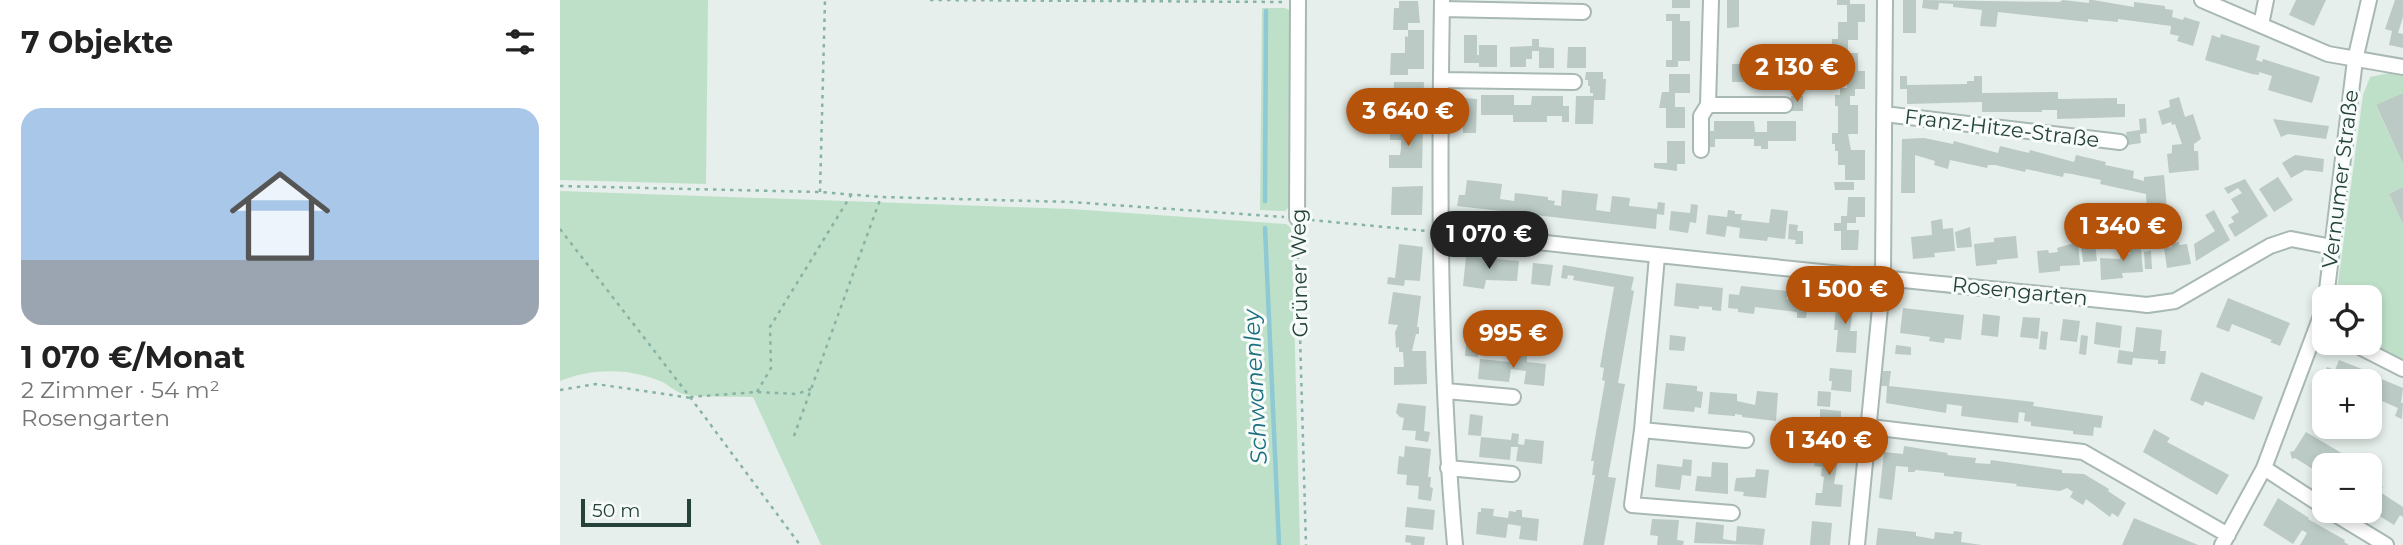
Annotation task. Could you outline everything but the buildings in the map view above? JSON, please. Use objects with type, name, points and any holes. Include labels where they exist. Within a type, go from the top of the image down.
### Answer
[{"type":"street","points":[[1701,150],[1701,116],[1708,105],[1711,0]]},
{"type":"street","points":[[1857,545],[1883,277],[1885,0]]},
{"type":"street","points":[[2202,0],[2328,54],[2355,60]]},
{"type":"street","points":[[2261,25],[2266,0]]},
{"type":"street","name":"Vernumer Straße","points":[[2328,285],[2355,60],[2369,0]]},
{"type":"street","name":"Grüner Weg","points":[[1297,218],[1298,1]]},
{"type":"street","points":[[1455,545],[1448,468],[1441,231],[1442,5],[1583,12]]},
{"type":"street","name":"Vernumer Straße","points":[[2355,60],[2403,67]]},
{"type":"street","points":[[1441,80],[1574,82]]},
{"type":"street","points":[[1708,105],[1785,105]]},
{"type":"street","name":"Franz-Hitze-Straße","points":[[1884,114],[2120,142]]},
{"type":"street","name":"Rosengarten","points":[[1441,231],[1657,256],[2147,305],[2175,301],[2270,246],[2291,239],[2332,247]]},
{"type":"street","points":[[1657,256],[1642,430],[1632,505],[1732,513]]},
{"type":"street","points":[[1870,427],[2083,452],[2225,540],[2264,468],[2312,349]]},
{"type":"street","points":[[2376,355],[2403,369]]},
{"type":"street","points":[[1446,391],[1513,397]]},
{"type":"street","points":[[1642,430],[1746,440]]},
{"type":"street","points":[[1448,468],[1512,474]]},
{"type":"street","points":[[2264,468],[2312,499]]},
{"type":"street","points":[[2350,523],[2386,545]]},
{"type":"path","points":[[820,192],[825,0]]},
{"type":"path","points":[[930,0],[1298,1]]},
{"type":"path","points":[[560,186],[820,192],[881,197],[1071,202],[1441,231]]},
{"type":"path","points":[[757,392],[771,368],[771,327],[851,195]]},
{"type":"path","points":[[794,436],[881,197]]},
{"type":"path","name":"Grüner Weg","points":[[1297,218],[1306,545]]},
{"type":"path","points":[[560,229],[691,397],[800,545]]},
{"type":"path","points":[[560,390],[596,384],[691,397],[757,392],[797,394],[811,389]]},
{"type":"green space","points":[[560,0],[708,0],[706,184],[560,180]]},
{"type":"green space","points":[[1262,8],[1285,8],[1291,11],[1290,206],[1285,211],[1260,210]]},
{"type":"green space","points":[[2389,73],[2403,75],[2403,93],[2376,106],[2403,164],[2403,187],[2389,194],[2403,224],[2403,360],[2382,350],[2382,285],[2338,285],[2363,95],[2370,77]]},
{"type":"green space","points":[[560,191],[1071,209],[1286,224],[1292,233],[1300,545],[821,545],[753,397],[683,394],[660,381],[623,372],[597,372],[560,381]]},
{"type":"waterway","name":"Schwanenley","points":[[1265,201],[1266,11]]},
{"type":"waterway","name":"Schwanenley","points":[[1265,228],[1279,545]]}]
